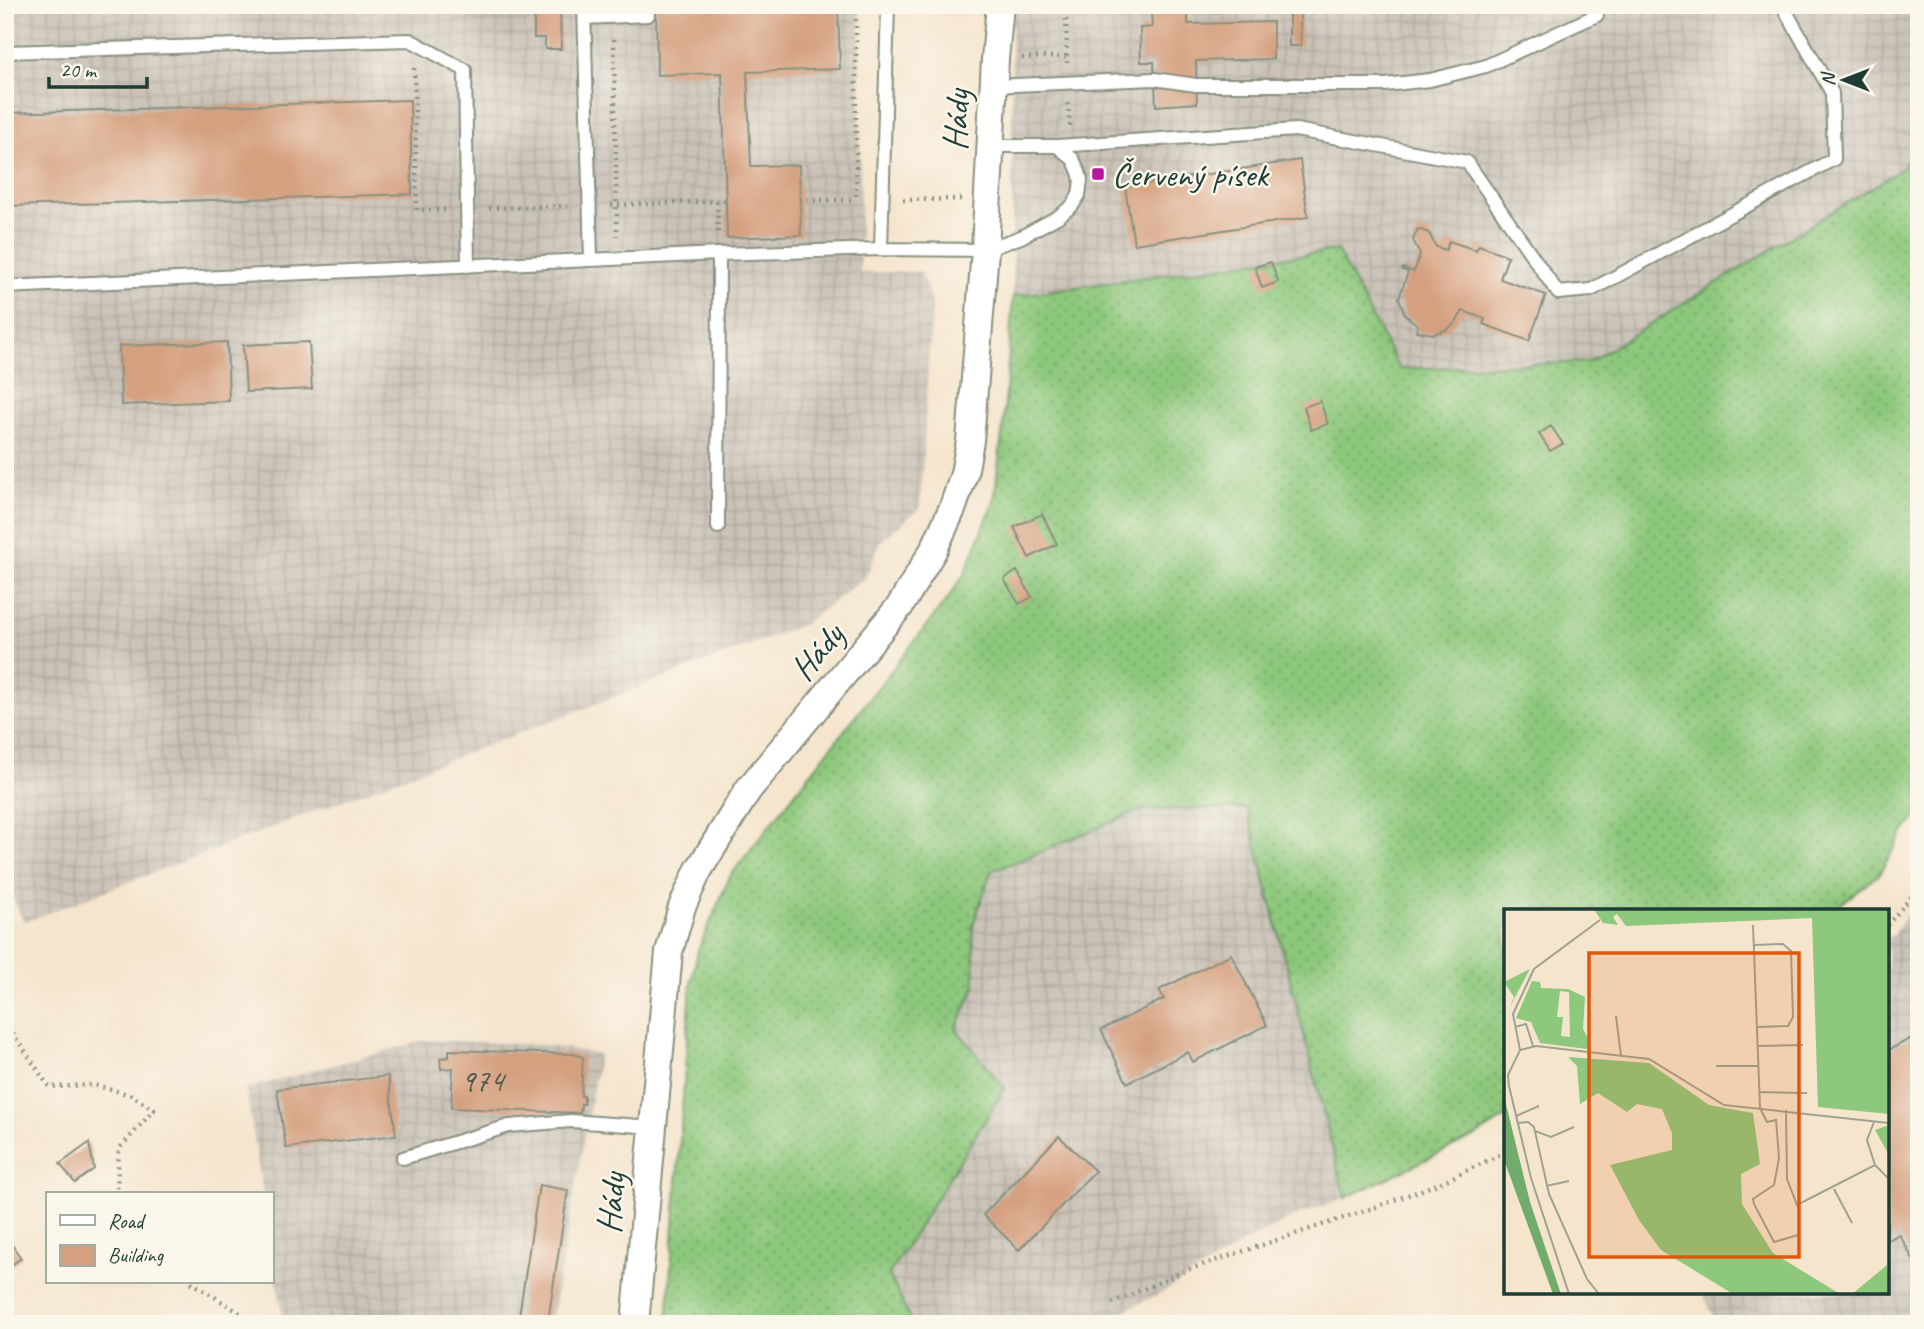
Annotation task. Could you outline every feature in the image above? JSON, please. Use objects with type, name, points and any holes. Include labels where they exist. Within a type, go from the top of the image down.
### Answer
[{"type":"street","name":"Hády","points":[[635,1324],[669,952],[682,907],[698,872],[748,790],[900,606],[934,549],[964,474],[970,441],[985,250],[1000,5]]},
{"type":"lane","points":[[881,249],[888,5]]},
{"type":"lane","points":[[993,86],[1154,79],[1196,85],[1385,85],[1430,80],[1486,66],[1597,15],[1593,5]]},
{"type":"lane","points":[[990,146],[1057,146],[1297,130],[1467,162],[1558,293],[1591,290],[1834,159],[1832,93],[1784,8]]},
{"type":"lane","points":[[591,259],[585,12],[614,17],[648,15]]},
{"type":"lane","points":[[5,52],[410,40],[465,71],[468,266]]},
{"type":"lane","points":[[5,287],[719,254],[881,249],[985,250],[1021,237],[1072,206],[1079,195],[1079,172],[1073,159],[1057,146]]},
{"type":"lane","points":[[718,527],[719,254]]},
{"type":"lane","points":[[403,1158],[509,1126],[571,1121],[653,1127]]},
{"type":"path","points":[[856,5],[856,200]]},
{"type":"path","points":[[614,17],[617,258]]},
{"type":"path","points":[[413,42],[417,210],[726,201]]},
{"type":"path","points":[[995,59],[1067,55]]},
{"type":"path","points":[[717,202],[719,254]]},
{"type":"path","points":[[1889,923],[1919,888]]},
{"type":"path","points":[[5,1021],[49,1087],[94,1085],[131,1095],[154,1110],[119,1149],[118,1192]]},
{"type":"path","points":[[1112,1303],[1187,1270],[1440,1183],[1504,1153]]},
{"type":"path","points":[[194,1284],[243,1315],[244,1324]]},
{"type":"shaded area","points":[[5,5],[860,5],[860,273],[921,272],[932,303],[920,508],[880,542],[866,577],[802,625],[24,922],[5,881]]},
{"type":"shaded area","points":[[1014,5],[1919,5],[1919,142],[1903,168],[1589,362],[1399,369],[1337,250],[1013,296],[1011,23]]},
{"type":"shaded area","points":[[1247,808],[1345,1198],[1295,1216],[1250,1239],[1160,1294],[1095,1324],[912,1324],[889,1274],[1005,1089],[956,1029],[975,987],[973,925],[991,871],[1140,810]]},
{"type":"shaded area","points":[[1919,898],[1919,1324],[1717,1324],[1703,1294],[1889,1294],[1889,937]]},
{"type":"shaded area","points":[[425,1040],[543,1045],[599,1054],[551,1322],[284,1324],[273,1259],[273,1192],[263,1192],[246,1089]]},
{"type":"green space","points":[[1919,142],[1919,813],[1902,835],[1879,874],[1835,909],[1504,909],[1504,1118],[1476,1136],[1345,1198],[1247,808],[1140,810],[991,871],[973,925],[975,987],[956,1029],[1005,1088],[889,1274],[912,1324],[667,1324],[691,984],[698,950],[730,876],[965,573],[994,502],[1004,417],[1013,296],[1337,250],[1399,369],[1589,362],[1903,168]]},
{"type":"building","points":[[534,5],[560,5],[561,49],[545,49],[545,38],[534,38]]},
{"type":"building","points":[[656,5],[838,5],[840,69],[747,72],[751,166],[799,165],[801,235],[727,238],[722,73],[657,75]]},
{"type":"building","points":[[1120,5],[1375,7],[1300,10],[1301,46],[1289,46],[1289,10],[1188,13],[1188,24],[1273,22],[1273,59],[1196,61],[1197,103],[1156,106],[1154,62],[1141,62],[1140,28],[1152,27],[1151,13],[1120,13]]},
{"type":"building","points":[[410,100],[412,194],[8,206],[6,113]]},
{"type":"building","points":[[1300,160],[1308,217],[1134,244],[1125,187]]},
{"type":"building","points":[[1418,229],[1429,233],[1436,247],[1446,250],[1449,241],[1476,250],[1479,245],[1508,256],[1500,279],[1546,295],[1529,341],[1483,324],[1485,319],[1463,311],[1448,329],[1433,334],[1416,331],[1418,325],[1405,315],[1399,298],[1408,272],[1402,270],[1403,268],[1414,272],[1420,254],[1413,240]]},
{"type":"building","points":[[1271,262],[1278,282],[1262,288],[1255,267]]},
{"type":"building","points":[[227,342],[229,401],[121,405],[119,346]]},
{"type":"building","points":[[309,342],[312,389],[246,392],[243,345]]},
{"type":"building","points":[[1320,401],[1328,424],[1311,430],[1304,407]]},
{"type":"building","points":[[1551,426],[1563,444],[1550,451],[1539,434]]},
{"type":"building","points":[[1042,514],[1057,544],[1029,558],[1014,527]]},
{"type":"building","points":[[1017,571],[1032,597],[1019,604],[1004,579]]},
{"type":"building","points":[[1231,954],[1267,1025],[1193,1062],[1188,1052],[1127,1083],[1101,1030],[1164,999],[1159,990]]},
{"type":"building","points":[[1919,1034],[1919,1270],[1899,1234],[1889,1240],[1889,1050]]},
{"type":"building","points":[[449,1050],[573,1054],[583,1057],[581,1096],[584,1096],[584,1104],[581,1104],[580,1113],[451,1108],[453,1068],[441,1069],[440,1058],[449,1057]]},
{"type":"building","points":[[388,1076],[396,1135],[286,1148],[277,1089]]},
{"type":"building","points":[[1059,1136],[1095,1171],[1019,1250],[983,1215]]},
{"type":"building","points":[[89,1143],[94,1169],[75,1183],[60,1164]]},
{"type":"building","points":[[539,1185],[568,1190],[548,1321],[519,1316]]},
{"type":"building","points":[[10,1242],[21,1258],[5,1270],[5,1245]]},
{"type":"place","name":"Červený písek","points":[[1098,174]]}]
